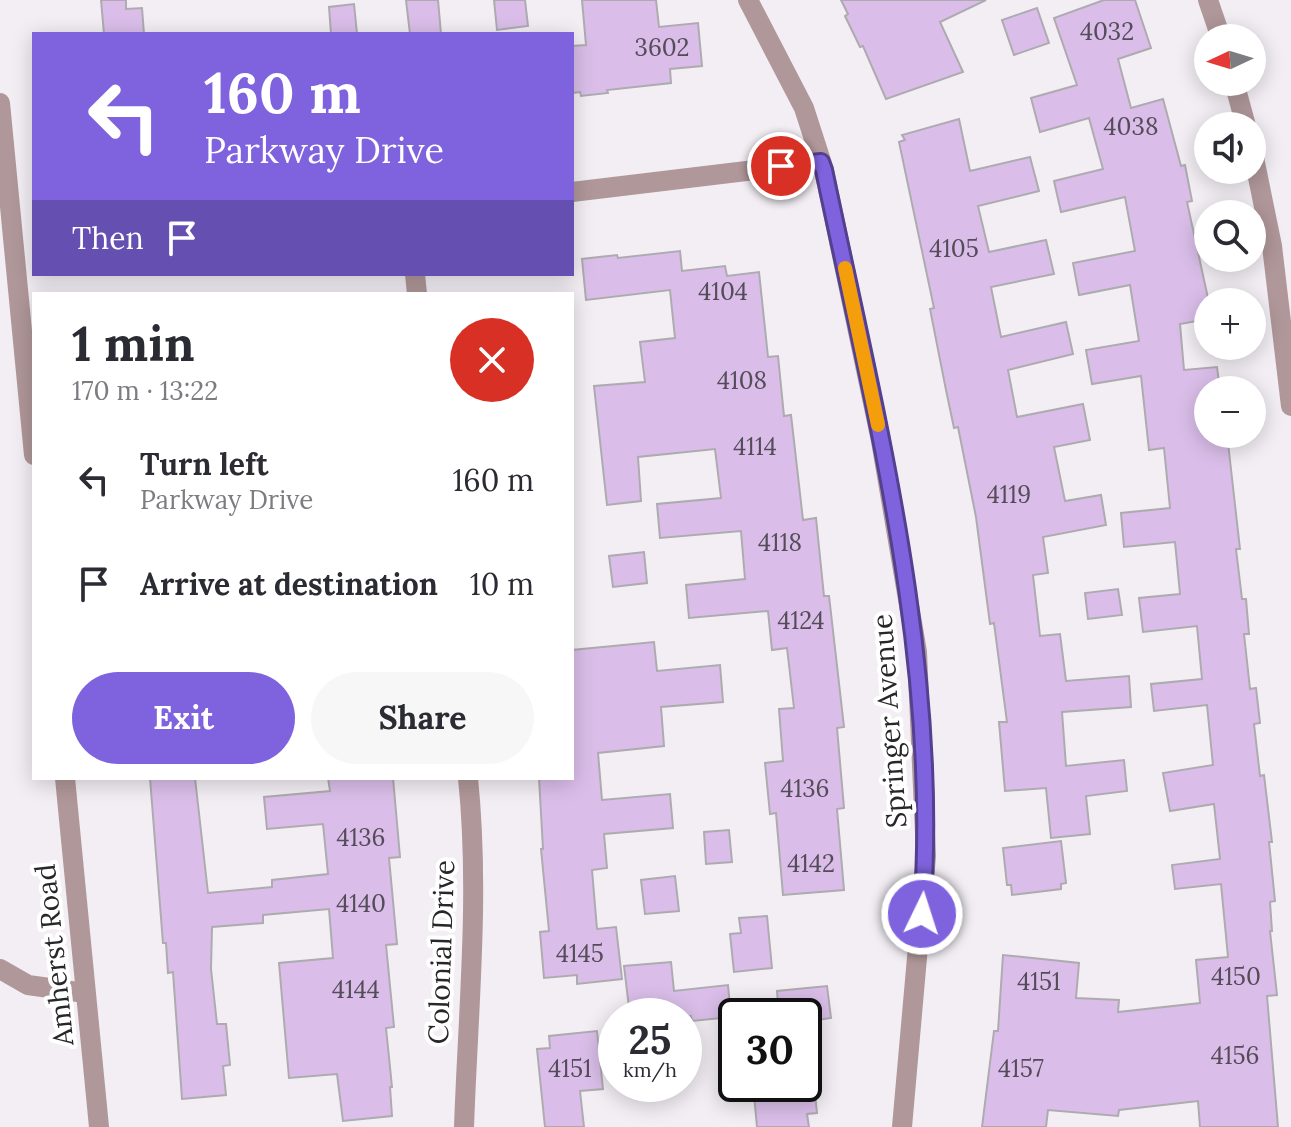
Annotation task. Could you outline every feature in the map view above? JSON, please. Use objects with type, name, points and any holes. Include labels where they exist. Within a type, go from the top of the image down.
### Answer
[{"type":"street","name":"Springer Avenue","points":[[748,0],[804,108],[821,162],[881,441],[917,652],[926,856],[902,1127]]},
{"type":"street","points":[[1208,0],[1216,24]]},
{"type":"street","points":[[0,103],[32,432]]},
{"type":"street","points":[[574,192],[821,162]]},
{"type":"street","points":[[1259,184],[1272,246],[1291,406]]},
{"type":"street","name":"Amherst Road","points":[[65,780],[99,1127]]},
{"type":"street","name":"Colonial Drive","points":[[464,1127],[473,893],[468,780]]},
{"type":"street","points":[[0,969],[28,985],[85,993]]},
{"type":"building","points":[[101,0],[126,0],[126,9],[142,8],[144,32],[104,32]]},
{"type":"building","points":[[406,0],[438,0],[441,32],[410,32]]},
{"type":"building","points":[[494,0],[525,0],[528,26],[497,30]]},
{"type":"building","points":[[582,0],[656,0],[659,27],[698,23],[702,66],[670,69],[671,83],[581,96],[580,92],[574,93],[574,46],[586,45]]},
{"type":"building","points":[[841,0],[986,0],[940,22],[963,72],[886,99],[863,46],[860,47],[845,16],[848,14]]},
{"type":"building","points":[[1104,0],[1135,0],[1151,48],[1118,59],[1131,108],[1163,99],[1181,166],[1185,165],[1192,201],[1187,202],[1194,234],[1194,272],[1202,272],[1206,288],[1194,288],[1194,322],[1180,324],[1184,370],[1217,367],[1218,376],[1194,376],[1194,448],[1229,448],[1240,549],[1236,549],[1242,599],[1246,599],[1249,634],[1244,634],[1250,689],[1256,688],[1260,723],[1254,724],[1272,842],[1269,842],[1275,901],[1270,902],[1270,931],[1277,995],[1267,996],[1278,1127],[1200,1127],[1198,1101],[1119,1110],[1118,1116],[1048,1110],[1046,1127],[982,1127],[994,1031],[998,1031],[1003,955],[1079,963],[1076,998],[1119,1000],[1118,1012],[1200,1003],[1196,960],[1228,957],[1221,884],[1175,889],[1172,865],[1220,859],[1214,804],[1170,811],[1163,773],[1213,765],[1207,705],[1154,711],[1151,684],[1202,679],[1197,626],[1143,632],[1139,598],[1180,594],[1175,542],[1124,547],[1121,513],[1170,508],[1164,448],[1149,450],[1141,376],[1092,384],[1086,350],[1139,341],[1130,285],[1079,295],[1073,263],[1135,251],[1125,197],[1061,212],[1054,181],[1103,169],[1089,118],[1040,132],[1031,98],[1077,85],[1054,18]]},
{"type":"building","points":[[354,4],[357,32],[331,32],[329,7]]},
{"type":"building","points":[[1037,8],[1049,43],[1014,55],[1002,20]]},
{"type":"building","points":[[959,119],[970,171],[1030,157],[1039,191],[978,206],[989,252],[1046,240],[1054,274],[991,287],[1001,337],[1066,322],[1073,354],[1008,370],[1017,417],[1083,404],[1090,440],[1054,447],[1065,501],[1101,495],[1106,525],[1043,537],[1048,573],[1033,575],[1040,636],[1060,634],[1066,681],[1129,676],[1131,707],[1062,712],[1066,766],[1124,760],[1127,791],[1086,796],[1090,834],[1051,838],[1046,788],[1005,791],[999,722],[1007,722],[994,623],[990,624],[976,517],[958,427],[954,428],[946,390],[930,309],[934,308],[899,142],[905,140],[902,135]]},
{"type":"building","points":[[680,251],[682,271],[725,266],[727,276],[759,272],[768,357],[778,356],[784,416],[791,415],[803,520],[816,518],[824,596],[829,596],[844,727],[837,728],[844,808],[837,809],[844,890],[783,895],[776,813],[770,814],[765,763],[783,761],[779,709],[794,708],[787,648],[772,650],[768,611],[689,618],[686,585],[745,579],[741,531],[660,538],[657,504],[721,498],[715,449],[638,457],[641,501],[607,505],[594,386],[645,382],[640,342],[675,338],[670,290],[586,300],[582,259]]},
{"type":"building","points":[[644,552],[647,583],[613,587],[609,556]]},
{"type":"building","points":[[1118,589],[1122,615],[1088,619],[1085,593]]},
{"type":"building","points":[[654,642],[657,671],[720,665],[723,702],[661,707],[664,746],[598,753],[602,800],[670,794],[673,828],[604,834],[607,868],[592,870],[597,929],[616,927],[622,979],[577,984],[577,975],[544,978],[540,932],[549,931],[541,849],[539,780],[574,780],[574,650]]},
{"type":"building","points":[[150,780],[195,780],[208,893],[272,887],[272,880],[328,874],[323,824],[267,829],[264,797],[330,791],[328,780],[393,780],[400,857],[389,858],[397,944],[386,945],[394,1027],[386,1028],[392,1116],[343,1121],[337,1074],[289,1078],[279,963],[333,958],[329,909],[263,915],[263,923],[212,927],[211,969],[217,1024],[226,1024],[230,1065],[223,1066],[226,1095],[182,1099],[173,972],[168,973],[166,943],[163,943]]},
{"type":"building","points":[[729,830],[732,862],[706,864],[704,832]]},
{"type":"building","points":[[1061,841],[1066,883],[1061,884],[1061,889],[1012,895],[1011,885],[1007,885],[1003,848]]},
{"type":"building","points":[[675,876],[679,911],[645,914],[641,880]]},
{"type":"building","points":[[767,916],[772,968],[734,972],[730,934],[741,933],[739,918]]},
{"type":"building","points":[[671,962],[674,991],[728,985],[729,998],[718,998],[718,1018],[702,1020],[702,998],[628,998],[624,966]]},
{"type":"building","points":[[827,986],[831,1018],[822,1019],[822,998],[778,998],[777,991]]},
{"type":"building","points":[[597,1031],[598,1089],[580,1091],[584,1127],[545,1127],[537,1049],[550,1048],[549,1036]]},
{"type":"building","points":[[755,1102],[816,1102],[817,1113],[807,1114],[809,1127],[757,1127]]},
{"type":"slow traffic","points":[[845,268],[878,425]]},
{"type":"route","points":[[781,166],[821,162],[824,170],[881,441],[917,652],[926,856],[922,914]]}]
